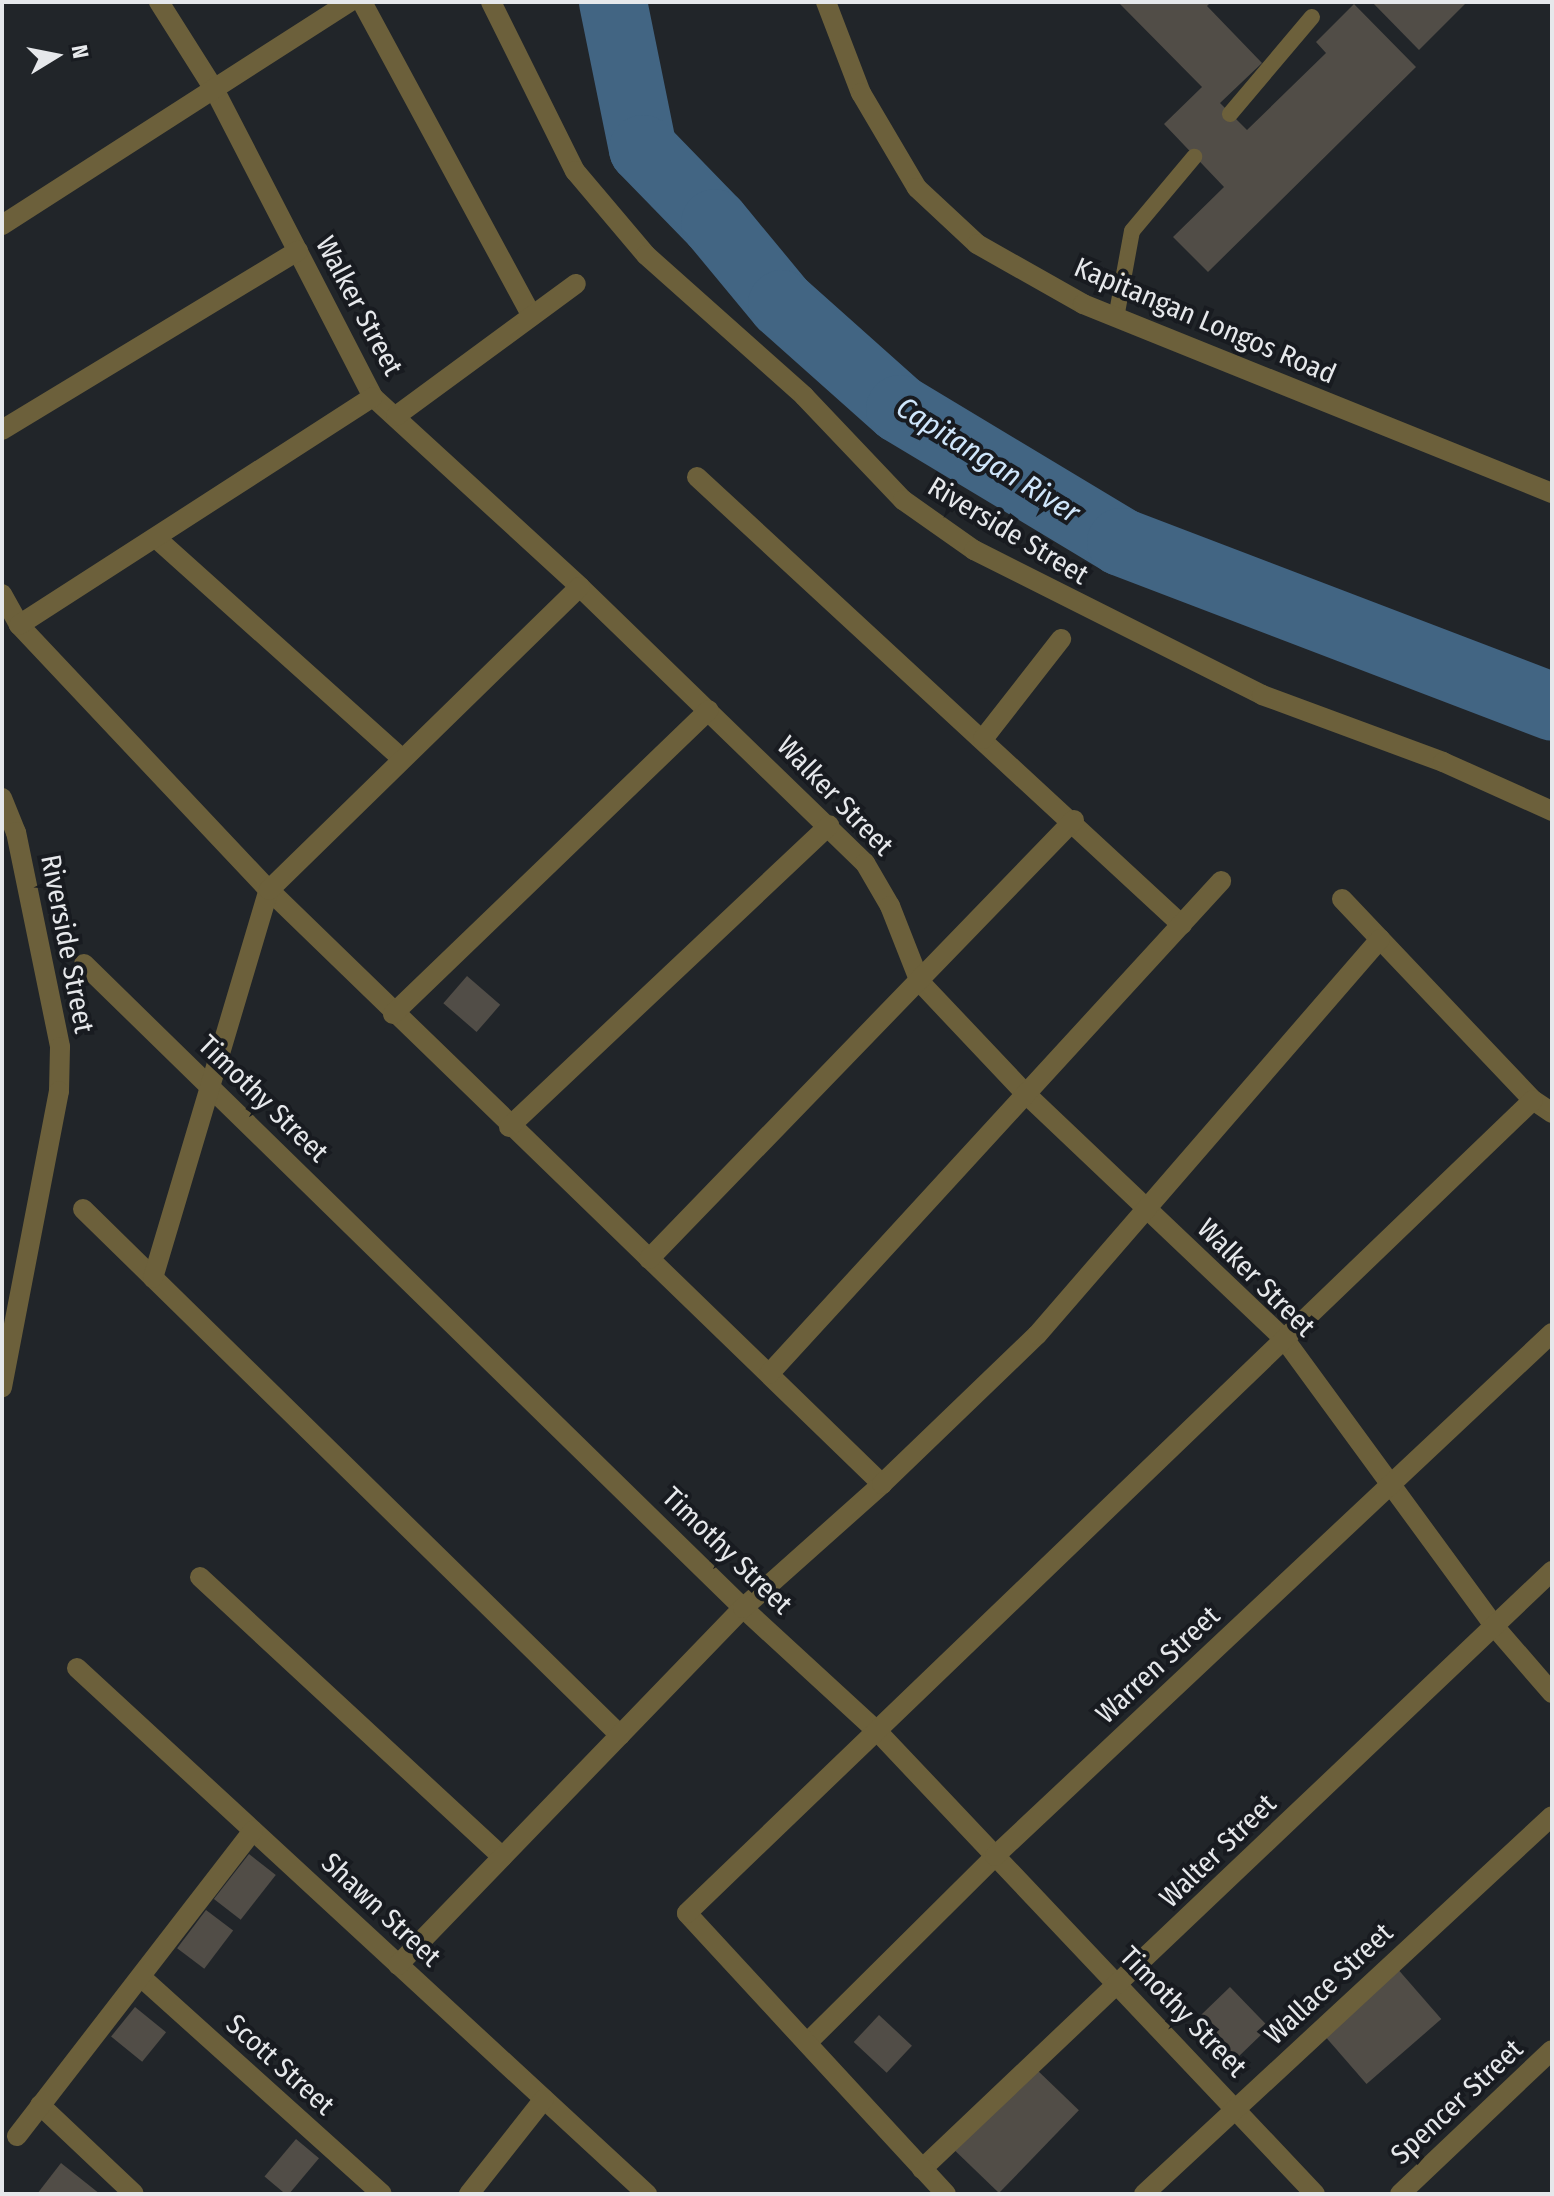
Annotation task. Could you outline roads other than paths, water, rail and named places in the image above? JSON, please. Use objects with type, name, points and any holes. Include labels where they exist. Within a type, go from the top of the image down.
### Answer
[{"type":"street","name":"Walker Street","points":[[159,2],[214,89],[373,397],[580,587],[829,825],[878,880],[920,982],[1026,1094],[1285,1340],[1494,1626],[1552,1693]]},
{"type":"street","points":[[2,225],[350,2]]},
{"type":"street","points":[[362,2],[532,316]]},
{"type":"street","name":"Riverside Street","points":[[491,2],[575,171],[646,255],[804,396],[903,500],[1015,572],[1262,695],[1443,762],[1552,811]]},
{"type":"street","name":"Kapitangan Longos Road","points":[[826,2],[861,93],[917,188],[977,244],[1116,318],[1552,493]]},
{"type":"street","points":[[2,430],[298,251]]},
{"type":"street","points":[[396,416],[576,284]]},
{"type":"street","points":[[19,625],[373,397]]},
{"type":"street","points":[[697,477],[1074,820],[1182,925]]},
{"type":"street","points":[[156,538],[401,758]]},
{"type":"street","points":[[153,1278],[208,1085],[269,890],[401,758],[580,587]]},
{"type":"street","points":[[2,594],[19,625],[269,890],[509,1127],[882,1484]]},
{"type":"street","points":[[983,739],[1061,639]]},
{"type":"street","points":[[393,1014],[709,710]]},
{"type":"street","name":"Riverside Street","points":[[2,798],[16,832],[60,1047],[59,1091],[2,1388]]},
{"type":"street","points":[[649,1259],[1074,820]]},
{"type":"street","points":[[509,1127],[829,825]]},
{"type":"street","points":[[769,1374],[1221,881]]},
{"type":"street","points":[[1342,899],[1533,1100],[1552,1113]]},
{"type":"street","points":[[398,1965],[743,1608],[882,1484],[1037,1335],[1380,939]]},
{"type":"street","name":"Timothy Street","points":[[84,964],[743,1608],[878,1732],[1237,2108],[1315,2194]]},
{"type":"street","points":[[946,2194],[687,1913],[1533,1100]]},
{"type":"street","points":[[83,1209],[620,1735]]},
{"type":"street","name":"Warren Street","points":[[807,2043],[995,1856],[1552,1333]]},
{"type":"street","name":"Walter Street","points":[[922,2169],[1552,1571]]},
{"type":"street","points":[[200,1577],[502,1857]]},
{"type":"street","name":"Shawn Street","points":[[77,1668],[647,2194]]},
{"type":"street","name":"Wallace Street","points":[[1144,2194],[1552,1816]]},
{"type":"street","points":[[17,2136],[253,1831]]},
{"type":"street","name":"Scott Street","points":[[141,1977],[382,2194]]},
{"type":"street","name":"Spencer Street","points":[[1400,2194],[1551,2054]]},
{"type":"street","points":[[469,2194],[544,2099]]},
{"type":"street","points":[[40,2105],[134,2194]]},
{"type":"lane","points":[[1230,114],[1312,17]]},
{"type":"lane","points":[[1116,318],[1132,231],[1194,157]]},
{"type":"waterway","name":"Capitangan River","points":[[613,2],[643,149],[715,223],[782,304],[900,409],[1121,542],[1552,707]]}]
